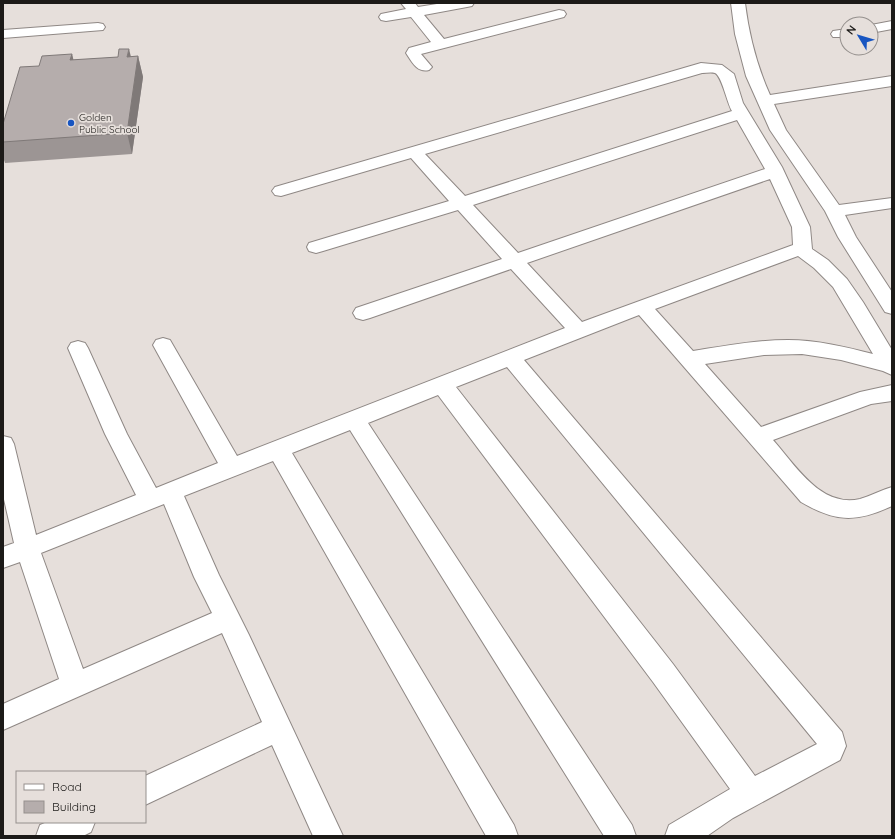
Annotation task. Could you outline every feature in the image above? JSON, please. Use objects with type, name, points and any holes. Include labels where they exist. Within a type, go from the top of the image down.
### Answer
[{"type":"street","points":[[386,17],[411,7],[467,3]]},
{"type":"street","points":[[738,3],[742,34],[754,76],[778,130],[834,211],[847,237],[883,276],[892,307]]},
{"type":"street","points":[[411,7],[441,44]]},
{"type":"street","points":[[424,67],[413,53],[414,50],[559,14]]},
{"type":"street","points":[[879,27],[892,25]]},
{"type":"street","points":[[3,34],[98,27]]},
{"type":"street","points":[[281,191],[706,67],[717,68],[726,74],[735,103],[775,171],[801,227],[802,248],[805,254],[821,264],[840,284],[853,302],[891,367]]},
{"type":"street","points":[[765,101],[892,81]]},
{"type":"street","points":[[316,247],[462,203],[741,113]]},
{"type":"street","points":[[414,152],[579,331]]},
{"type":"street","points":[[363,313],[775,171]]},
{"type":"street","points":[[834,211],[892,202]]},
{"type":"street","points":[[3,558],[642,306],[802,248]]},
{"type":"street","points":[[642,306],[809,496],[822,504],[850,510],[863,509],[892,496]]},
{"type":"street","points":[[162,345],[232,467]]},
{"type":"street","points":[[689,359],[774,347],[790,347],[827,351],[891,367]]},
{"type":"street","points":[[78,348],[116,434],[160,495],[240,643],[328,836]]},
{"type":"street","points":[[511,358],[832,741],[830,751],[824,755],[750,793],[680,836]]},
{"type":"street","points":[[442,384],[663,673],[750,793]]},
{"type":"street","points":[[758,437],[868,397],[892,393]]},
{"type":"street","points":[[354,419],[621,836]]},
{"type":"street","points":[[3,444],[27,548],[75,685]]},
{"type":"street","points":[[278,449],[503,836]]},
{"type":"street","points":[[3,717],[226,619]]},
{"type":"street","points":[[146,791],[279,728]]},
{"type":"street","points":[[51,836],[78,823]]},
{"type":"building","points":[[119,49],[129,49],[127,57],[138,56],[127,133],[3,142],[3,124],[20,67],[39,66],[42,56],[72,54],[70,60],[118,57]]},
{"type":"place","name":"Golden Public School","points":[[71,123]]}]
